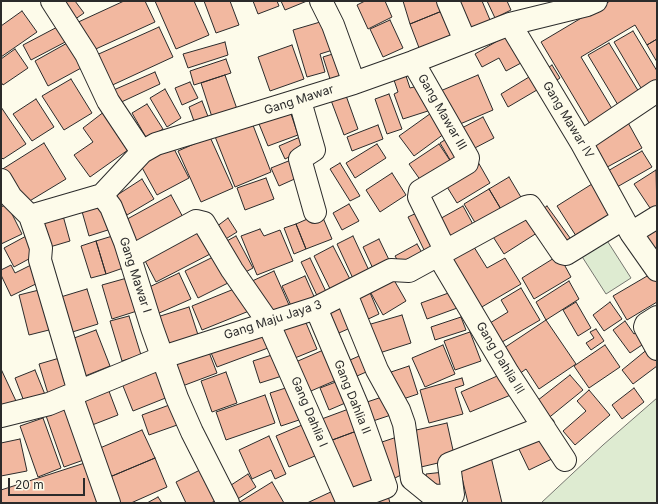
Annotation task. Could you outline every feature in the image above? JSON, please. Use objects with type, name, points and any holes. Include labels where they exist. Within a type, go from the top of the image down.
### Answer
[{"type":"street","points":[[52,1],[86,54],[108,100],[142,152]]},
{"type":"street","points":[[321,1],[333,25],[354,83]]},
{"type":"street","points":[[448,1],[465,41]]},
{"type":"street","points":[[510,24],[590,2]]},
{"type":"street","name":"Gang Mawar","points":[[102,195],[142,152],[156,144],[300,101],[354,83],[413,62],[510,24]]},
{"type":"street","name":"Gang Mawar IV","points":[[510,24],[581,142],[627,226],[657,270]]},
{"type":"street","name":"Gang Mawar III","points":[[413,62],[468,158],[467,163],[420,191],[418,197],[442,253]]},
{"type":"street","points":[[581,142],[657,91]]},
{"type":"street","points":[[300,101],[314,150],[300,159],[315,212]]},
{"type":"street","points":[[1,180],[11,198],[30,216],[41,248],[40,260],[75,393],[109,503]]},
{"type":"street","points":[[30,216],[102,195]]},
{"type":"street","name":"Gang Mawar I","points":[[102,195],[111,207],[130,257],[163,357],[192,432],[228,503]]},
{"type":"street","name":"Gang Maju Jaya 3","points":[[1,416],[49,404],[163,357],[268,322],[316,308],[391,270],[408,271],[488,229],[522,208],[530,206],[562,253],[566,254],[627,226]]},
{"type":"street","points":[[627,226],[657,217]]},
{"type":"street","name":"Gang Dahlia I","points":[[130,257],[200,221],[204,223],[232,270],[268,322],[348,502]]},
{"type":"street","name":"Gang Dahlia III","points":[[442,253],[508,373],[566,460]]},
{"type":"street","points":[[346,294],[377,370],[399,410],[404,424],[412,479],[433,496],[453,495],[449,464],[544,427]]},
{"type":"street","name":"Gang Dahlia II","points":[[316,308],[357,405],[386,487],[348,502]]},
{"type":"street","points":[[657,317],[646,324],[645,327],[657,349]]},
{"type":"green space","points":[[606,239],[631,278],[606,294],[581,255]]},
{"type":"green space","points":[[657,398],[657,503],[541,503],[603,445]]},
{"type":"building","points":[[57,1],[75,1],[84,13],[71,22]]},
{"type":"building","points":[[124,1],[145,1],[155,22],[87,53],[74,24]]},
{"type":"building","points":[[155,1],[194,1],[209,35],[176,49]]},
{"type":"building","points":[[204,1],[230,1],[239,25],[216,33]]},
{"type":"building","points":[[253,1],[277,1],[279,6],[258,14]]},
{"type":"building","points":[[281,1],[307,1],[285,10]]},
{"type":"building","points":[[365,1],[385,1],[392,17],[368,29],[357,5]]},
{"type":"building","points":[[403,1],[439,1],[442,11],[410,24]]},
{"type":"building","points":[[457,1],[482,1],[493,27],[471,36]]},
{"type":"building","points":[[487,1],[507,1],[511,10],[495,18]]},
{"type":"building","points":[[610,1],[657,1],[657,39],[647,45],[635,25],[581,57],[614,112],[591,126],[541,42]]},
{"type":"building","points":[[22,11],[37,32],[1,57],[1,26]]},
{"type":"building","points":[[442,11],[454,40],[421,53],[410,24]]},
{"type":"building","points":[[327,20],[336,49],[320,54],[325,72],[307,77],[293,30]]},
{"type":"building","points":[[390,20],[403,48],[383,57],[370,29]]},
{"type":"building","points":[[63,24],[71,39],[31,60],[23,45]]},
{"type":"building","points":[[159,27],[173,57],[106,88],[92,57]]},
{"type":"building","points":[[633,31],[657,71],[657,85],[644,93],[614,42]]},
{"type":"building","points":[[506,36],[521,63],[506,71],[499,58],[482,67],[475,54]]},
{"type":"building","points":[[657,39],[657,62],[647,45]]},
{"type":"building","points":[[69,42],[83,67],[48,86],[35,61]]},
{"type":"building","points":[[225,42],[228,55],[188,68],[183,54]]},
{"type":"building","points":[[609,43],[642,97],[621,110],[588,55]]},
{"type":"building","points":[[292,45],[304,79],[270,91],[258,57]]},
{"type":"building","points":[[15,49],[28,68],[3,85],[1,82],[1,59]]},
{"type":"building","points":[[339,52],[347,78],[331,82],[323,57]]},
{"type":"building","points":[[226,59],[231,73],[194,85],[190,71]]},
{"type":"building","points":[[552,65],[560,78],[550,85],[542,72]]},
{"type":"building","points":[[155,72],[160,84],[115,105],[109,92]]},
{"type":"building","points":[[534,74],[542,87],[508,107],[501,94]]},
{"type":"building","points":[[225,75],[237,109],[212,117],[201,83]]},
{"type":"building","points":[[478,75],[493,110],[453,127],[438,92]]},
{"type":"building","points":[[406,76],[410,88],[422,85],[431,110],[403,119],[394,94],[398,92],[394,80]]},
{"type":"building","points":[[71,79],[92,113],[64,130],[42,96]]},
{"type":"building","points":[[190,82],[198,98],[182,105],[175,88]]},
{"type":"building","points":[[165,89],[181,118],[167,127],[150,98]]},
{"type":"building","points":[[344,90],[358,129],[344,135],[329,95]]},
{"type":"building","points":[[389,94],[402,129],[387,134],[375,99]]},
{"type":"building","points":[[36,99],[54,127],[32,141],[13,114]]},
{"type":"building","points":[[202,101],[209,119],[195,124],[189,107]]},
{"type":"building","points":[[147,104],[163,129],[147,139],[132,113]]},
{"type":"building","points":[[1,107],[26,144],[3,159],[1,157]]},
{"type":"building","points":[[109,108],[135,145],[90,177],[74,155],[93,142],[83,128]]},
{"type":"building","points":[[289,108],[298,135],[268,146],[257,119]]},
{"type":"building","points":[[434,111],[448,131],[414,156],[399,136]]},
{"type":"building","points":[[483,117],[494,138],[471,150],[460,129]]},
{"type":"building","points":[[626,119],[642,148],[600,171],[584,142]]},
{"type":"building","points":[[251,120],[271,172],[235,187],[214,134]]},
{"type":"building","points":[[378,125],[383,139],[352,151],[347,137]]},
{"type":"building","points":[[451,136],[467,161],[455,168],[440,143]]},
{"type":"building","points":[[210,137],[233,188],[201,202],[178,151]]},
{"type":"building","points":[[300,137],[305,149],[285,159],[279,146]]},
{"type":"building","points":[[44,143],[66,179],[23,205],[1,170]]},
{"type":"building","points":[[377,144],[386,158],[355,178],[346,163]]},
{"type":"building","points":[[439,144],[451,162],[421,181],[409,164]]},
{"type":"building","points":[[172,145],[189,178],[157,195],[139,162]]},
{"type":"building","points":[[642,151],[652,167],[610,191],[601,175]]},
{"type":"building","points":[[291,160],[299,177],[279,186],[271,168]]},
{"type":"building","points":[[478,162],[490,183],[457,203],[444,182]]},
{"type":"building","points":[[340,163],[360,196],[350,201],[330,169]]},
{"type":"building","points":[[656,170],[657,212],[654,214],[634,184]]},
{"type":"building","points":[[392,173],[406,195],[380,212],[366,190]]},
{"type":"building","points":[[509,177],[525,204],[505,216],[489,189]]},
{"type":"building","points":[[266,178],[274,199],[245,210],[237,188]]},
{"type":"building","points":[[142,179],[154,199],[127,215],[121,205],[111,199]]},
{"type":"building","points":[[592,184],[613,218],[578,239],[557,206]]},
{"type":"building","points":[[489,189],[505,216],[480,231],[464,204]]},
{"type":"building","points":[[171,195],[185,221],[134,249],[120,223]]},
{"type":"building","points":[[102,201],[111,229],[89,236],[81,208]]},
{"type":"building","points":[[7,204],[22,234],[1,244],[1,207]]},
{"type":"building","points":[[349,204],[359,221],[342,230],[333,213]]},
{"type":"building","points":[[463,206],[475,228],[449,244],[436,221]]},
{"type":"building","points":[[547,206],[573,242],[563,249],[537,213]]},
{"type":"building","points":[[526,209],[540,231],[504,254],[490,232]]},
{"type":"building","points":[[421,211],[440,250],[427,256],[408,217]]},
{"type":"building","points":[[62,212],[70,241],[43,249],[35,219]]},
{"type":"building","points":[[321,213],[332,239],[306,249],[296,224]]},
{"type":"building","points":[[228,218],[237,232],[224,240],[216,227]]},
{"type":"building","points":[[657,220],[657,247],[653,249],[640,230]]},
{"type":"building","points":[[199,223],[214,252],[156,282],[141,253]]},
{"type":"building","points":[[296,224],[306,249],[294,254],[284,228]]},
{"type":"building","points":[[260,229],[264,236],[280,230],[293,261],[257,275],[241,236]]},
{"type":"building","points":[[119,234],[129,266],[106,274],[96,241]]},
{"type":"building","points":[[28,235],[38,254],[14,267],[4,248]]},
{"type":"building","points":[[236,236],[253,268],[240,275],[223,243]]},
{"type":"building","points":[[353,236],[372,277],[356,285],[337,244]]},
{"type":"building","points":[[379,239],[392,266],[375,273],[363,247]]},
{"type":"building","points":[[469,239],[487,268],[505,258],[521,284],[475,311],[442,255]]},
{"type":"building","points":[[96,241],[106,274],[91,278],[81,246]]},
{"type":"building","points":[[417,244],[425,258],[403,270],[395,256]]},
{"type":"building","points":[[333,246],[354,287],[334,297],[314,256]]},
{"type":"building","points":[[219,254],[232,281],[198,298],[185,271]]},
{"type":"building","points":[[559,255],[571,277],[534,299],[522,278]]},
{"type":"building","points":[[310,258],[329,298],[320,302],[301,262]]},
{"type":"building","points":[[33,264],[42,281],[11,296],[1,275],[1,270],[11,265],[15,273]]},
{"type":"building","points":[[274,271],[289,305],[266,316],[250,282]]},
{"type":"building","points":[[654,272],[657,277],[657,302],[627,320],[613,296]]},
{"type":"building","points":[[179,273],[191,299],[157,314],[145,289]]},
{"type":"building","points":[[390,273],[406,301],[383,315],[367,286]]},
{"type":"building","points":[[305,276],[316,301],[293,310],[282,286]]},
{"type":"building","points":[[127,278],[137,311],[112,319],[102,285]]},
{"type":"building","points":[[569,281],[579,299],[546,320],[536,302]]},
{"type":"building","points":[[239,287],[249,311],[202,330],[192,306]]},
{"type":"building","points":[[368,288],[379,314],[364,321],[352,296]]},
{"type":"building","points":[[521,288],[540,320],[497,345],[485,326],[508,312],[501,300]]},
{"type":"building","points":[[43,289],[53,329],[29,335],[19,295]]},
{"type":"building","points":[[87,289],[98,324],[66,334],[54,299]]},
{"type":"building","points":[[454,291],[460,307],[427,319],[421,303]]},
{"type":"building","points":[[346,301],[357,325],[332,336],[321,311]]},
{"type":"building","points":[[576,302],[591,328],[578,336],[563,310]]},
{"type":"building","points":[[610,302],[622,319],[604,331],[593,315]]},
{"type":"building","points":[[189,307],[200,341],[166,352],[154,318]]},
{"type":"building","points":[[402,315],[411,343],[373,355],[364,326]]},
{"type":"building","points":[[129,316],[141,355],[122,361],[110,321]]},
{"type":"building","points":[[461,317],[466,330],[435,340],[431,327]]},
{"type":"building","points":[[304,318],[317,349],[290,360],[276,329]]},
{"type":"building","points":[[546,320],[576,364],[539,389],[526,369],[515,377],[498,352]]},
{"type":"building","points":[[625,321],[634,334],[640,330],[648,341],[630,353],[613,330]]},
{"type":"building","points":[[261,328],[268,348],[217,367],[209,348]]},
{"type":"building","points":[[596,329],[604,341],[591,350],[586,343],[594,338],[590,332]]},
{"type":"building","points":[[96,330],[110,366],[80,378],[66,341]]},
{"type":"building","points":[[470,332],[481,361],[455,370],[444,341]]},
{"type":"building","points":[[443,345],[455,374],[425,387],[412,358]]},
{"type":"building","points":[[605,345],[620,367],[589,388],[574,366]]},
{"type":"building","points":[[207,347],[217,373],[177,388],[167,362]]},
{"type":"building","points":[[328,348],[341,378],[304,394],[291,364]]},
{"type":"building","points":[[649,348],[657,358],[657,366],[633,384],[622,370]]},
{"type":"building","points":[[278,353],[285,375],[260,383],[253,361]]},
{"type":"building","points":[[366,353],[373,369],[357,376],[350,360]]},
{"type":"building","points":[[63,357],[73,389],[49,397],[39,364]]},
{"type":"building","points":[[161,365],[173,395],[133,411],[121,381]]},
{"type":"building","points":[[409,366],[418,394],[400,400],[391,372]]},
{"type":"building","points":[[1,369],[16,401],[1,408]]},
{"type":"building","points":[[35,370],[46,397],[25,404],[15,378]]},
{"type":"building","points":[[226,372],[237,403],[212,412],[201,381]]},
{"type":"building","points":[[504,373],[513,394],[470,412],[461,392]]},
{"type":"building","points":[[570,375],[583,390],[546,420],[533,404]]},
{"type":"building","points":[[462,378],[464,385],[455,388],[463,414],[429,423],[420,390]]},
{"type":"building","points":[[341,380],[350,401],[329,410],[320,388]]},
{"type":"building","points":[[295,385],[305,418],[281,426],[270,393]]},
{"type":"building","points":[[107,386],[118,415],[87,427],[75,399]]},
{"type":"building","points":[[634,388],[644,402],[622,419],[612,405]]},
{"type":"building","points":[[589,390],[610,415],[575,445],[563,431],[586,411],[577,401]]},
{"type":"building","points":[[265,395],[275,423],[226,440],[216,412]]},
{"type":"building","points":[[388,395],[394,414],[367,423],[361,404]]},
{"type":"building","points":[[72,400],[92,457],[64,467],[44,410]]},
{"type":"building","points":[[172,404],[180,424],[149,435],[142,415]]},
{"type":"building","points":[[354,407],[362,429],[327,442],[319,420]]},
{"type":"building","points":[[43,418],[61,468],[38,477],[20,426]]},
{"type":"building","points":[[309,422],[322,453],[289,467],[276,436]]},
{"type":"building","points":[[447,423],[455,459],[421,467],[412,431]]},
{"type":"building","points":[[362,429],[383,484],[348,497],[327,442]]},
{"type":"building","points":[[142,430],[155,458],[105,479],[93,451]]},
{"type":"building","points":[[543,430],[556,457],[529,470],[516,443]]},
{"type":"building","points":[[269,436],[286,474],[275,479],[271,470],[252,479],[239,450]]},
{"type":"building","points":[[400,436],[409,471],[387,482],[373,445]]},
{"type":"building","points":[[20,439],[27,471],[1,476],[1,443]]},
{"type":"building","points":[[491,457],[502,503],[468,503],[459,465]]},
{"type":"building","points":[[155,458],[167,487],[131,503],[115,503],[105,479]]},
{"type":"building","points":[[91,461],[105,503],[1,503],[1,490]]},
{"type":"building","points":[[204,468],[219,499],[211,503],[186,503],[176,482]]},
{"type":"building","points":[[444,472],[446,487],[428,489],[426,474]]},
{"type":"building","points":[[248,474],[256,487],[233,502],[225,489]]},
{"type":"building","points":[[272,482],[284,503],[238,503]]},
{"type":"building","points":[[335,490],[341,503],[307,503]]},
{"type":"building","points":[[387,492],[390,503],[355,503]]},
{"type":"building","points":[[158,497],[162,503],[147,503]]}]
